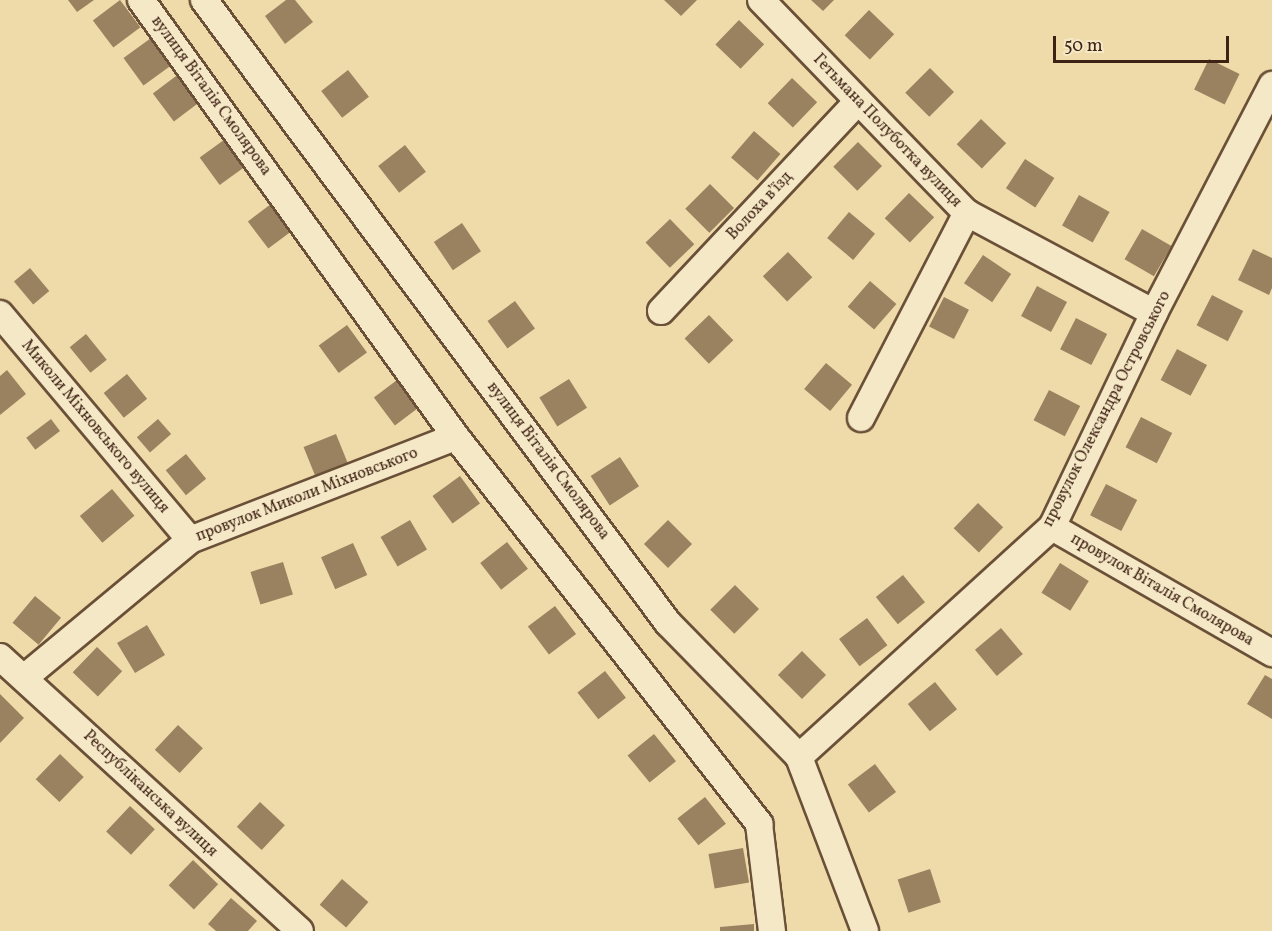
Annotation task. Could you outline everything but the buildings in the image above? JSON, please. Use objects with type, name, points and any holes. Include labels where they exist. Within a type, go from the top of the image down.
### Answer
[{"type":"street","name":"вулиця Віталія Смолярова","points":[[141,0],[456,437],[759,824],[772,931]]},
{"type":"street","name":"вулиця Віталія Смолярова","points":[[204,0],[668,623],[800,757],[865,931]]},
{"type":"street","name":"Гетьмана Полуботка вулиця","points":[[760,0],[967,213],[1154,313]]},
{"type":"street","name":"провулок Олександра Островського","points":[[800,757],[1052,526],[1154,313],[1272,85]]},
{"type":"street","name":"Волоха в’їзд","points":[[661,311],[858,101]]},
{"type":"street","points":[[861,418],[967,213]]},
{"type":"street","name":"Миколи Міхновського вулиця","points":[[0,314],[190,540]]},
{"type":"street","name":"провулок Миколи Міхновського","points":[[24,678],[190,540],[456,437]]},
{"type":"street","name":"провулок Віталія Смолярова","points":[[1052,526],[1272,653]]},
{"type":"street","name":"Республіканська вулиця","points":[[0,657],[300,931]]}]
